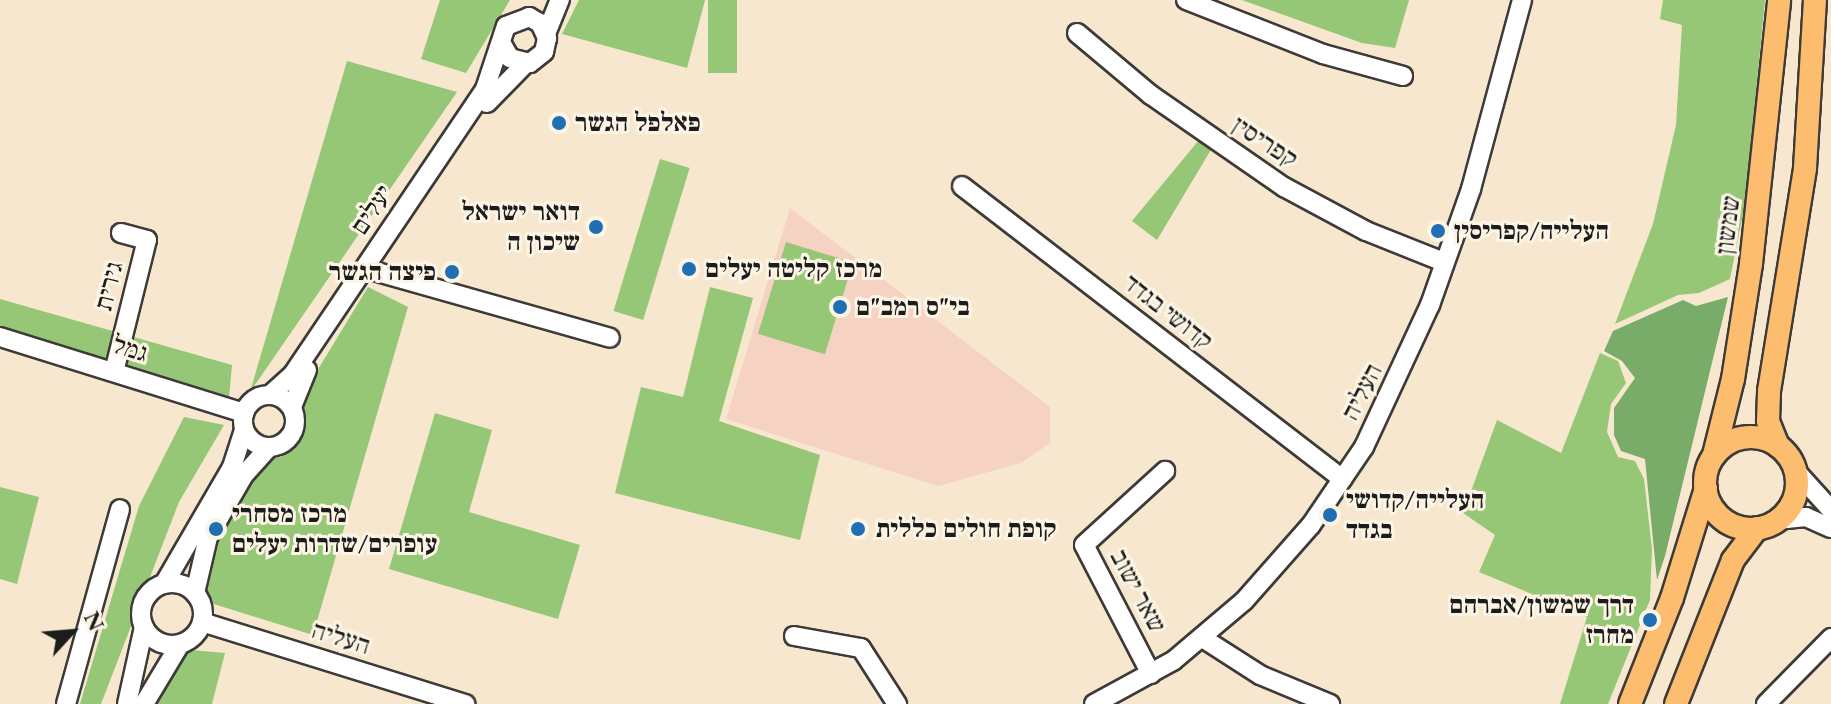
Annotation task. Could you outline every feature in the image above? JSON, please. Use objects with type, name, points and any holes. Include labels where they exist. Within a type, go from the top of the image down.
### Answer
[{"type":"main road","name":"שמשון","points":[[1714,455],[1730,394],[1751,264],[1779,0]]},
{"type":"main road","points":[[1676,704],[1733,560],[1794,498],[1794,469],[1778,446],[1768,421],[1769,391],[1802,199],[1815,0]]},
{"type":"main road","points":[[1630,704],[1672,598],[1714,455],[1745,437],[1778,446]]},
{"type":"main road","points":[[1706,488],[1724,519],[1767,524]]},
{"type":"street","points":[[531,0],[506,26],[502,44],[510,58],[526,63],[544,52],[546,34],[560,0]]},
{"type":"street","points":[[1186,0],[1323,54],[1403,76]]},
{"type":"street","name":"העליה","points":[[1094,704],[1151,674],[1204,639],[1281,562],[1342,479],[1411,352],[1471,189],[1522,0]]},
{"type":"street","points":[[516,19],[536,20],[546,34]]},
{"type":"street","name":"קפריסין","points":[[1077,33],[1151,95],[1284,187],[1366,231],[1444,262]]},
{"type":"street","name":"יעלים","points":[[270,395],[293,374],[485,89],[502,44]]},
{"type":"street","name":"יעלים","points":[[292,407],[300,379],[492,95],[526,63]]},
{"type":"street","name":"קדושי בגדד","points":[[962,186],[1342,479]]},
{"type":"street","name":"גירית","points":[[114,372],[147,240],[121,233]]},
{"type":"street","name":"יעלים","points":[[374,271],[610,338]]},
{"type":"street","name":"גמל","points":[[0,337],[114,372],[244,422]]},
{"type":"street","points":[[127,704],[144,627],[144,601],[164,584],[232,467],[244,422],[254,400],[270,395],[292,407],[293,433],[281,445],[268,448],[256,444],[244,422]]},
{"type":"street","points":[[144,704],[180,644],[194,636],[202,622],[195,593],[208,537],[244,475],[268,448]]},
{"type":"street","points":[[1794,469],[1831,510]]},
{"type":"street","name":"שאר ישוב","points":[[1151,674],[1084,545],[1165,471]]},
{"type":"street","points":[[66,704],[120,509]]},
{"type":"street","points":[[1767,524],[1806,517],[1831,528]]},
{"type":"street","points":[[164,584],[181,584],[195,593]]},
{"type":"street","name":"העליה","points":[[202,622],[466,704]]},
{"type":"street","points":[[144,627],[161,643],[180,644]]},
{"type":"street","points":[[794,636],[861,648],[897,704]]},
{"type":"street","points":[[1766,704],[1831,638]]},
{"type":"street","points":[[1204,639],[1260,675],[1330,704]]},
{"type":"shaded area","name":"בי\"ס רמב\"ם","points":[[790,208],[1050,407],[1050,443],[1021,463],[938,486],[726,419]]},
{"type":"green space","points":[[440,0],[510,0],[466,73],[421,59]]},
{"type":"green space","points":[[579,0],[705,0],[687,68],[562,34]]},
{"type":"green space","points":[[708,0],[737,0],[737,73],[708,73]]},
{"type":"green space","points":[[1242,0],[1409,0],[1395,48],[1362,43]]},
{"type":"green space","points":[[1663,0],[1765,0],[1745,204],[1730,279],[1699,293],[1678,295],[1615,324],[1653,224],[1676,125],[1682,25],[1660,19]]},
{"type":"green space","points":[[347,61],[457,92],[250,392]]},
{"type":"green space","points":[[1199,140],[1212,148],[1157,240],[1132,221]]},
{"type":"green space","points":[[660,159],[690,168],[643,320],[614,311]]},
{"type":"green space","points":[[786,242],[853,262],[825,354],[758,334]]},
{"type":"green space","points":[[368,287],[408,307],[313,635],[204,601],[198,589],[206,553],[264,459],[281,457],[301,438],[306,416],[300,399]]},
{"type":"green space","points":[[710,287],[753,298],[719,421],[820,455],[800,540],[615,493],[641,387],[683,397]]},
{"type":"green space","points":[[1728,297],[1657,580],[1645,459],[1621,451],[1614,435],[1614,408],[1635,378],[1622,361],[1604,351],[1613,331],[1683,300],[1696,306]]},
{"type":"green space","points":[[0,299],[232,365],[229,397],[0,326]]},
{"type":"green space","points":[[1600,353],[1618,361],[1626,383],[1611,404],[1607,432],[1618,457],[1635,461],[1644,479],[1652,549],[1650,600],[1608,704],[1560,704],[1587,617],[1479,572],[1495,535],[1463,513],[1497,420],[1561,453]]},
{"type":"green space","points":[[435,413],[492,430],[469,512],[580,545],[558,619],[389,569]]},
{"type":"green space","points":[[184,417],[224,425],[179,502],[101,704],[80,704],[139,506]]},
{"type":"green space","points":[[0,487],[39,497],[17,584],[0,579]]},
{"type":"green space","points":[[191,650],[225,653],[212,704],[153,704],[173,659]]},
{"type":"place","name":"פאלפל הגשר","points":[[559,123]]},
{"type":"place","name":"דואר ישראל שיכון ה","points":[[596,227]]},
{"type":"place","name":"העלייה/קפריסין","points":[[1438,231]]},
{"type":"place","name":"מרכז קליטה יעלים","points":[[689,269]]},
{"type":"place","name":"פיצה הגשר","points":[[452,272]]},
{"type":"place","name":"בי\"ס רמב\"ם","points":[[840,307]]},
{"type":"place","name":"העלייה/קדושי בגדד","points":[[1330,515]]},
{"type":"place","name":"מרכז מסחרי עופרים/שדרות יעלים","points":[[216,529]]},
{"type":"place","name":"קופת חולים כללית","points":[[858,529]]},
{"type":"place","name":"דרך שמשון/אברהם מחרז","points":[[1650,620]]}]
